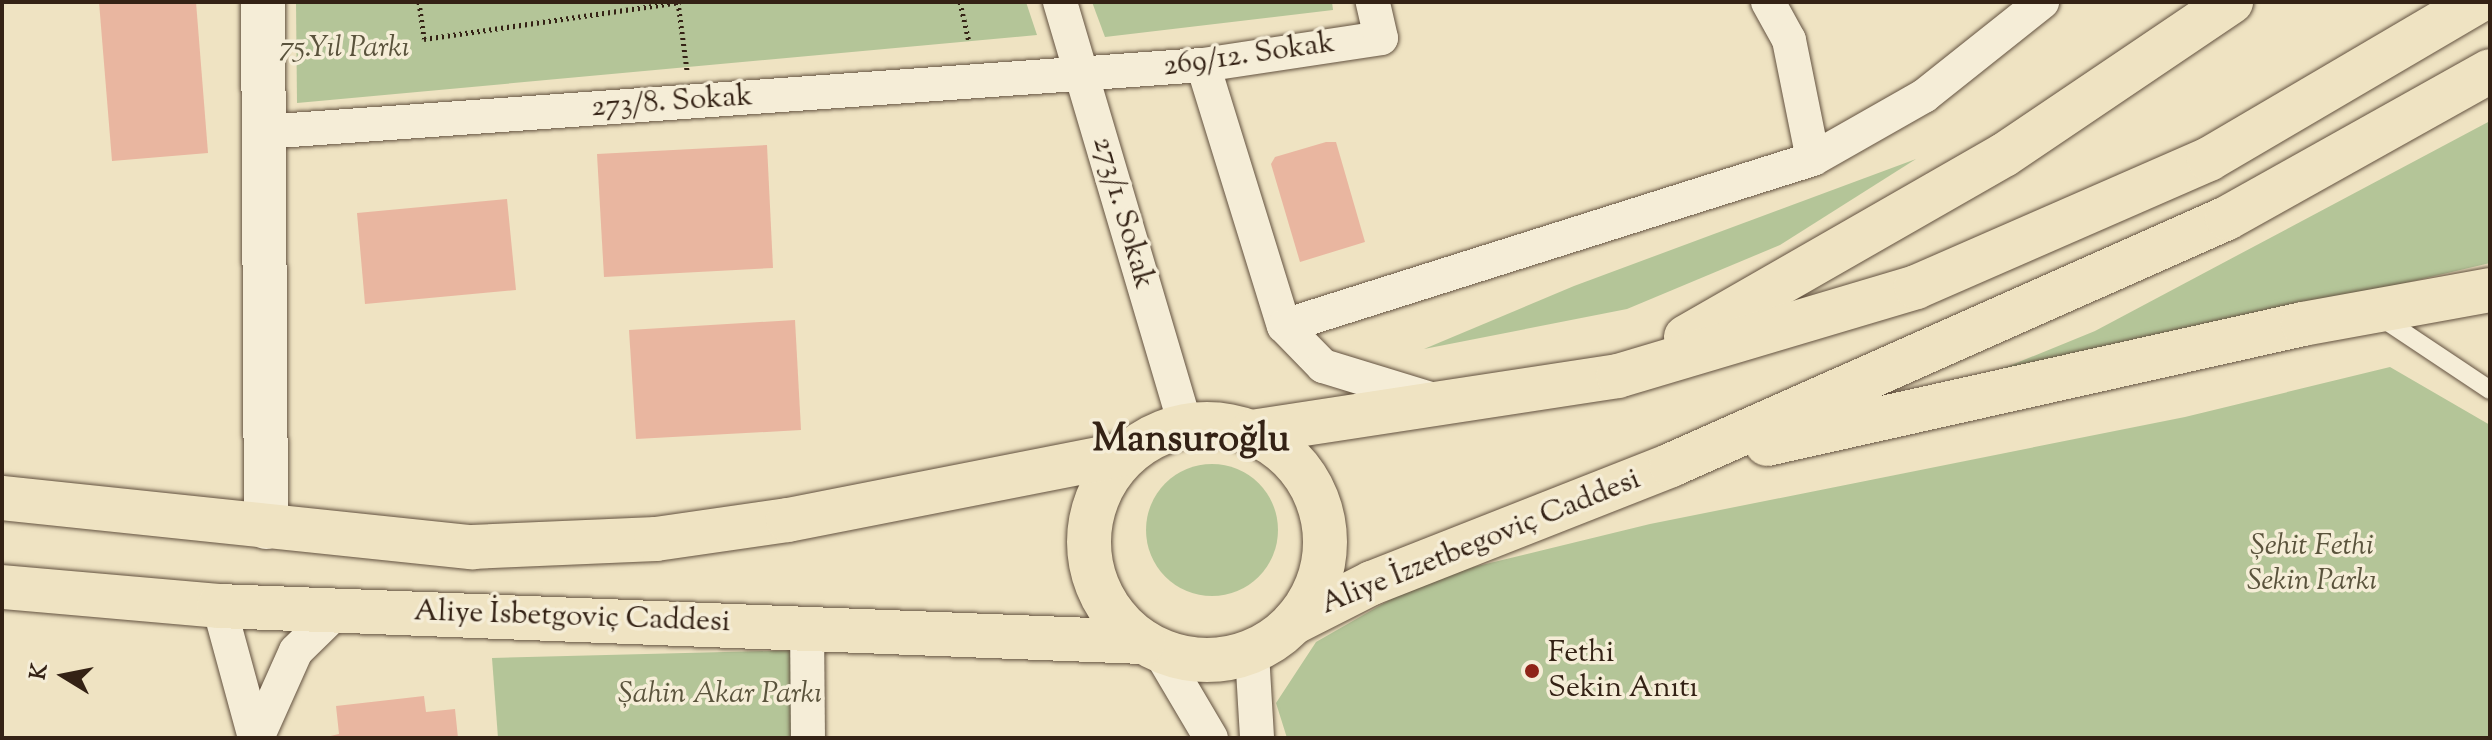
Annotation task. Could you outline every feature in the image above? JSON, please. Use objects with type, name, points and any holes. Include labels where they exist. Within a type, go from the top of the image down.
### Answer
[{"type":"main road","points":[[1618,376],[2004,155],[2231,2]]},
{"type":"main road","points":[[1252,432],[1618,376],[1916,287],[2209,159],[2477,2]]},
{"type":"main road","points":[[1671,465],[2227,218],[2490,71]]},
{"type":"main road","points":[[1671,465],[2372,312],[2490,290]]},
{"type":"main road","points":[[1219,423],[1252,432],[1280,448],[1303,472],[1318,501],[1325,533],[1323,565],[1312,596],[1293,623],[1252,653],[1188,659],[1130,635],[1107,605],[1094,576],[1089,543],[1093,510],[1106,479],[1128,453],[1155,435],[1185,425],[1219,423]]},
{"type":"main road","points":[[2,498],[472,547],[656,539],[788,520],[1128,453]]},
{"type":"main road","name":"Aliye İzzetbegoviç Caddesi","points":[[1293,623],[1372,583],[1671,465]]},
{"type":"main road","name":"Aliye İsbetgoviç Caddesi","points":[[2,587],[219,606],[807,625],[1151,646]]},
{"type":"street","points":[[263,2],[266,527]]},
{"type":"street","name":"273/1. Sokak","points":[[1060,2],[1185,425]]},
{"type":"street","name":"269/12. Sokak","points":[[1081,74],[1203,65],[1381,38],[1373,2]]},
{"type":"street","points":[[1768,2],[1789,40],[1813,159]]},
{"type":"street","points":[[1284,326],[1813,159],[1924,96],[2042,2]]},
{"type":"street","points":[[1203,65],[1284,326],[1323,366],[1442,402]]},
{"type":"street","name":"273/8. Sokak","points":[[263,132],[1081,74]]},
{"type":"street","points":[[219,606],[256,738]]},
{"type":"street","points":[[256,738],[296,651],[338,610]]},
{"type":"street","points":[[807,625],[808,738]]},
{"type":"street","points":[[1151,646],[1211,738]]},
{"type":"street","points":[[1252,653],[1257,738]]},
{"type":"lane","points":[[2372,312],[2430,355],[2490,390]]},
{"type":"path","points":[[419,2],[424,39],[679,2],[687,71]]},
{"type":"path","points":[[960,2],[969,42]]},
{"type":"green space","name":"75.Yıl Parkı","points":[[296,2],[1026,2],[1037,35],[297,103]]},
{"type":"green space","points":[[1092,2],[1332,2],[1333,10],[1105,37]]},
{"type":"green space","points":[[2490,121],[2490,263],[1950,390],[2095,331]]},
{"type":"green space","points":[[1916,159],[1780,245],[1627,309],[1424,349],[1574,286]]},
{"type":"green space","name":"Şehit Fethi Sekin Parkı","points":[[2390,367],[2490,425],[2490,738],[1287,738],[1276,703],[1316,642],[1428,578],[1650,524],[2185,417]]},
{"type":"green space","points":[[1212,464],[1237,469],[1259,483],[1273,505],[1278,530],[1273,555],[1259,577],[1237,591],[1212,596],[1187,591],[1165,577],[1151,555],[1146,530],[1151,505],[1165,483],[1187,469]]},
{"type":"green space","name":"Şahin Akar Parkı","points":[[808,650],[808,738],[498,738],[492,658]]},
{"type":"building","points":[[99,2],[196,2],[208,153],[112,161]]},
{"type":"building","points":[[1336,142],[1365,242],[1300,262],[1271,164],[1275,157]]},
{"type":"building","points":[[767,145],[773,268],[604,277],[597,154]]},
{"type":"building","points":[[507,199],[516,290],[365,304],[357,213]]},
{"type":"building","points":[[795,320],[801,430],[636,439],[629,330]]},
{"type":"building","points":[[424,696],[426,712],[455,709],[458,738],[322,738],[339,734],[336,706]]},
{"type":"place","name":"Fethi Sekin Anıtı","points":[[1532,671]]},
{"type":"district","name":"Mansuroğlu","points":[[1191,442]]}]
